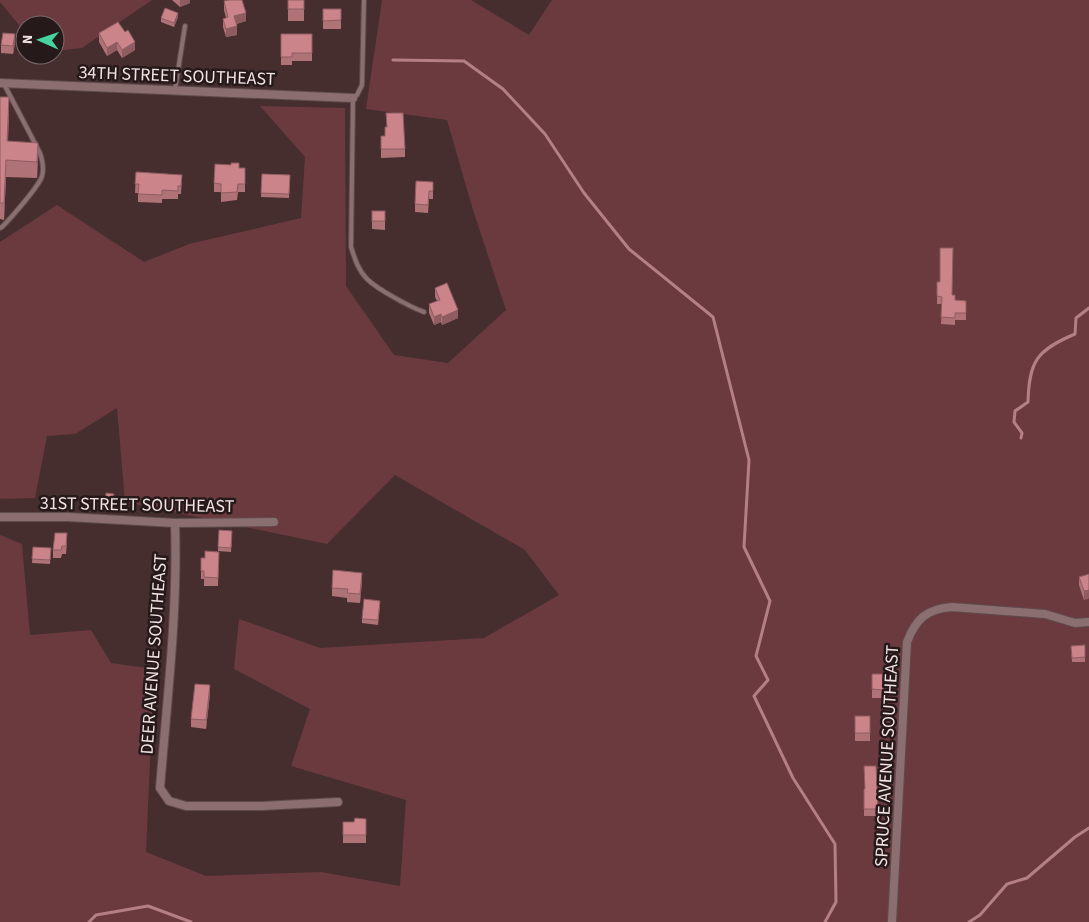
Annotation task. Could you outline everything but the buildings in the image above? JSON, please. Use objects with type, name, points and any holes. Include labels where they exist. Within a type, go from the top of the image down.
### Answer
[{"type":"street","name":"34TH STREET SOUTHEAST","points":[[2,84],[354,98]]},
{"type":"street","name":"31ST STREET SOUTHEAST","points":[[0,517],[68,517],[175,523],[274,522]]},
{"type":"street","name":"DEER AVENUE SOUTHEAST","points":[[175,523],[176,551],[173,624],[160,788],[170,801],[186,806],[262,806],[338,802]]},
{"type":"street","name":"SPRUCE AVENUE SOUTHEAST","points":[[892,922],[907,642],[918,621],[938,608],[952,607],[1045,614],[1075,623],[1089,622]]},
{"type":"lane","points":[[364,0],[362,86],[358,95],[354,98],[351,248],[356,264],[368,279],[411,308],[424,312]]},
{"type":"lane","points":[[174,90],[184,26]]},
{"type":"lane","points":[[0,228],[17,210],[42,177],[40,153],[2,84]]},
{"type":"shaded area","points":[[0,0],[152,0],[82,48],[65,50],[65,15],[15,15],[15,20]]},
{"type":"shaded area","points":[[382,0],[471,0],[529,35],[552,0],[1089,0],[1089,922],[0,922],[0,535],[22,544],[30,635],[91,630],[111,663],[154,669],[146,852],[206,876],[321,872],[400,886],[406,800],[291,766],[310,709],[234,669],[239,619],[320,648],[484,638],[559,595],[525,550],[395,475],[327,544],[125,502],[117,408],[75,434],[47,436],[35,498],[0,499],[0,242],[57,205],[144,262],[189,244],[301,218],[305,157],[260,106],[345,108],[346,286],[394,355],[448,363],[506,310],[473,210],[447,120],[366,109]]},
{"type":"waterway","points":[[393,60],[464,61],[503,89],[545,134],[584,193],[629,249],[713,317],[749,460],[744,547],[770,601],[756,656],[768,680],[754,696],[793,778],[835,844],[836,902],[825,922]]},
{"type":"waterway","points":[[1021,438],[1022,433],[1014,422],[1015,411],[1028,402],[1030,376],[1033,367],[1044,352],[1075,334],[1076,318],[1089,308]]},
{"type":"waterway","points":[[969,922],[980,915],[1007,884],[1027,878],[1075,837],[1089,828]]},
{"type":"waterway","points":[[89,922],[96,915],[148,906],[191,922]]}]
